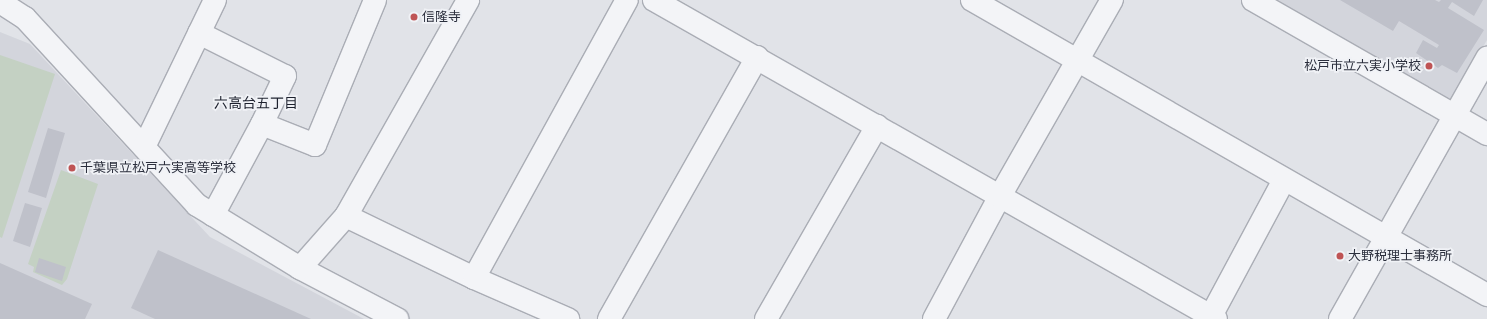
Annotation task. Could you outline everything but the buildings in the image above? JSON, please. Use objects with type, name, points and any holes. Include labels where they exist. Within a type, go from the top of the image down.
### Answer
[{"type":"street","points":[[144,147],[215,0]]},
{"type":"street","points":[[262,124],[315,145],[375,0]]},
{"type":"street","points":[[300,268],[346,216],[468,0]]},
{"type":"street","points":[[474,278],[627,0]]},
{"type":"street","points":[[654,0],[757,57],[1213,318],[1284,180]]},
{"type":"street","points":[[972,0],[1487,296]]},
{"type":"street","points":[[934,319],[1000,196],[1079,61],[1112,0]]},
{"type":"street","points":[[1253,0],[1487,134]]},
{"type":"street","points":[[0,2],[25,18],[197,205],[300,268],[397,319]]},
{"type":"street","points":[[199,33],[285,76],[262,124],[213,216]]},
{"type":"street","points":[[610,319],[757,57]]},
{"type":"street","points":[[1340,319],[1487,58]]},
{"type":"street","points":[[766,319],[877,126]]},
{"type":"street","points":[[346,216],[474,278],[568,319]]},
{"type":"shaded area","name":"松戸市立六実小学校","points":[[1269,0],[1487,0],[1487,40],[1456,93],[1451,98],[1443,98]]},
{"type":"shaded area","name":"千葉県立松戸六実高等学校","points":[[0,32],[30,44],[210,237],[364,319],[0,319]]},
{"type":"green space","points":[[0,55],[55,74],[2,238],[0,237]]},
{"type":"green space","points":[[61,170],[98,184],[67,279],[62,285],[33,272],[34,267],[28,264]]},
{"type":"place","name":"信隆寺","points":[[414,17]]},
{"type":"place","name":"松戸市立六実小学校","points":[[1429,66]]},
{"type":"place","name":"千葉県立松戸六実高等学校","points":[[72,168]]},
{"type":"place","name":"大野税理士事務所","points":[[1340,256]]},
{"type":"district","name":"六高台五丁目","points":[[256,103]]}]
